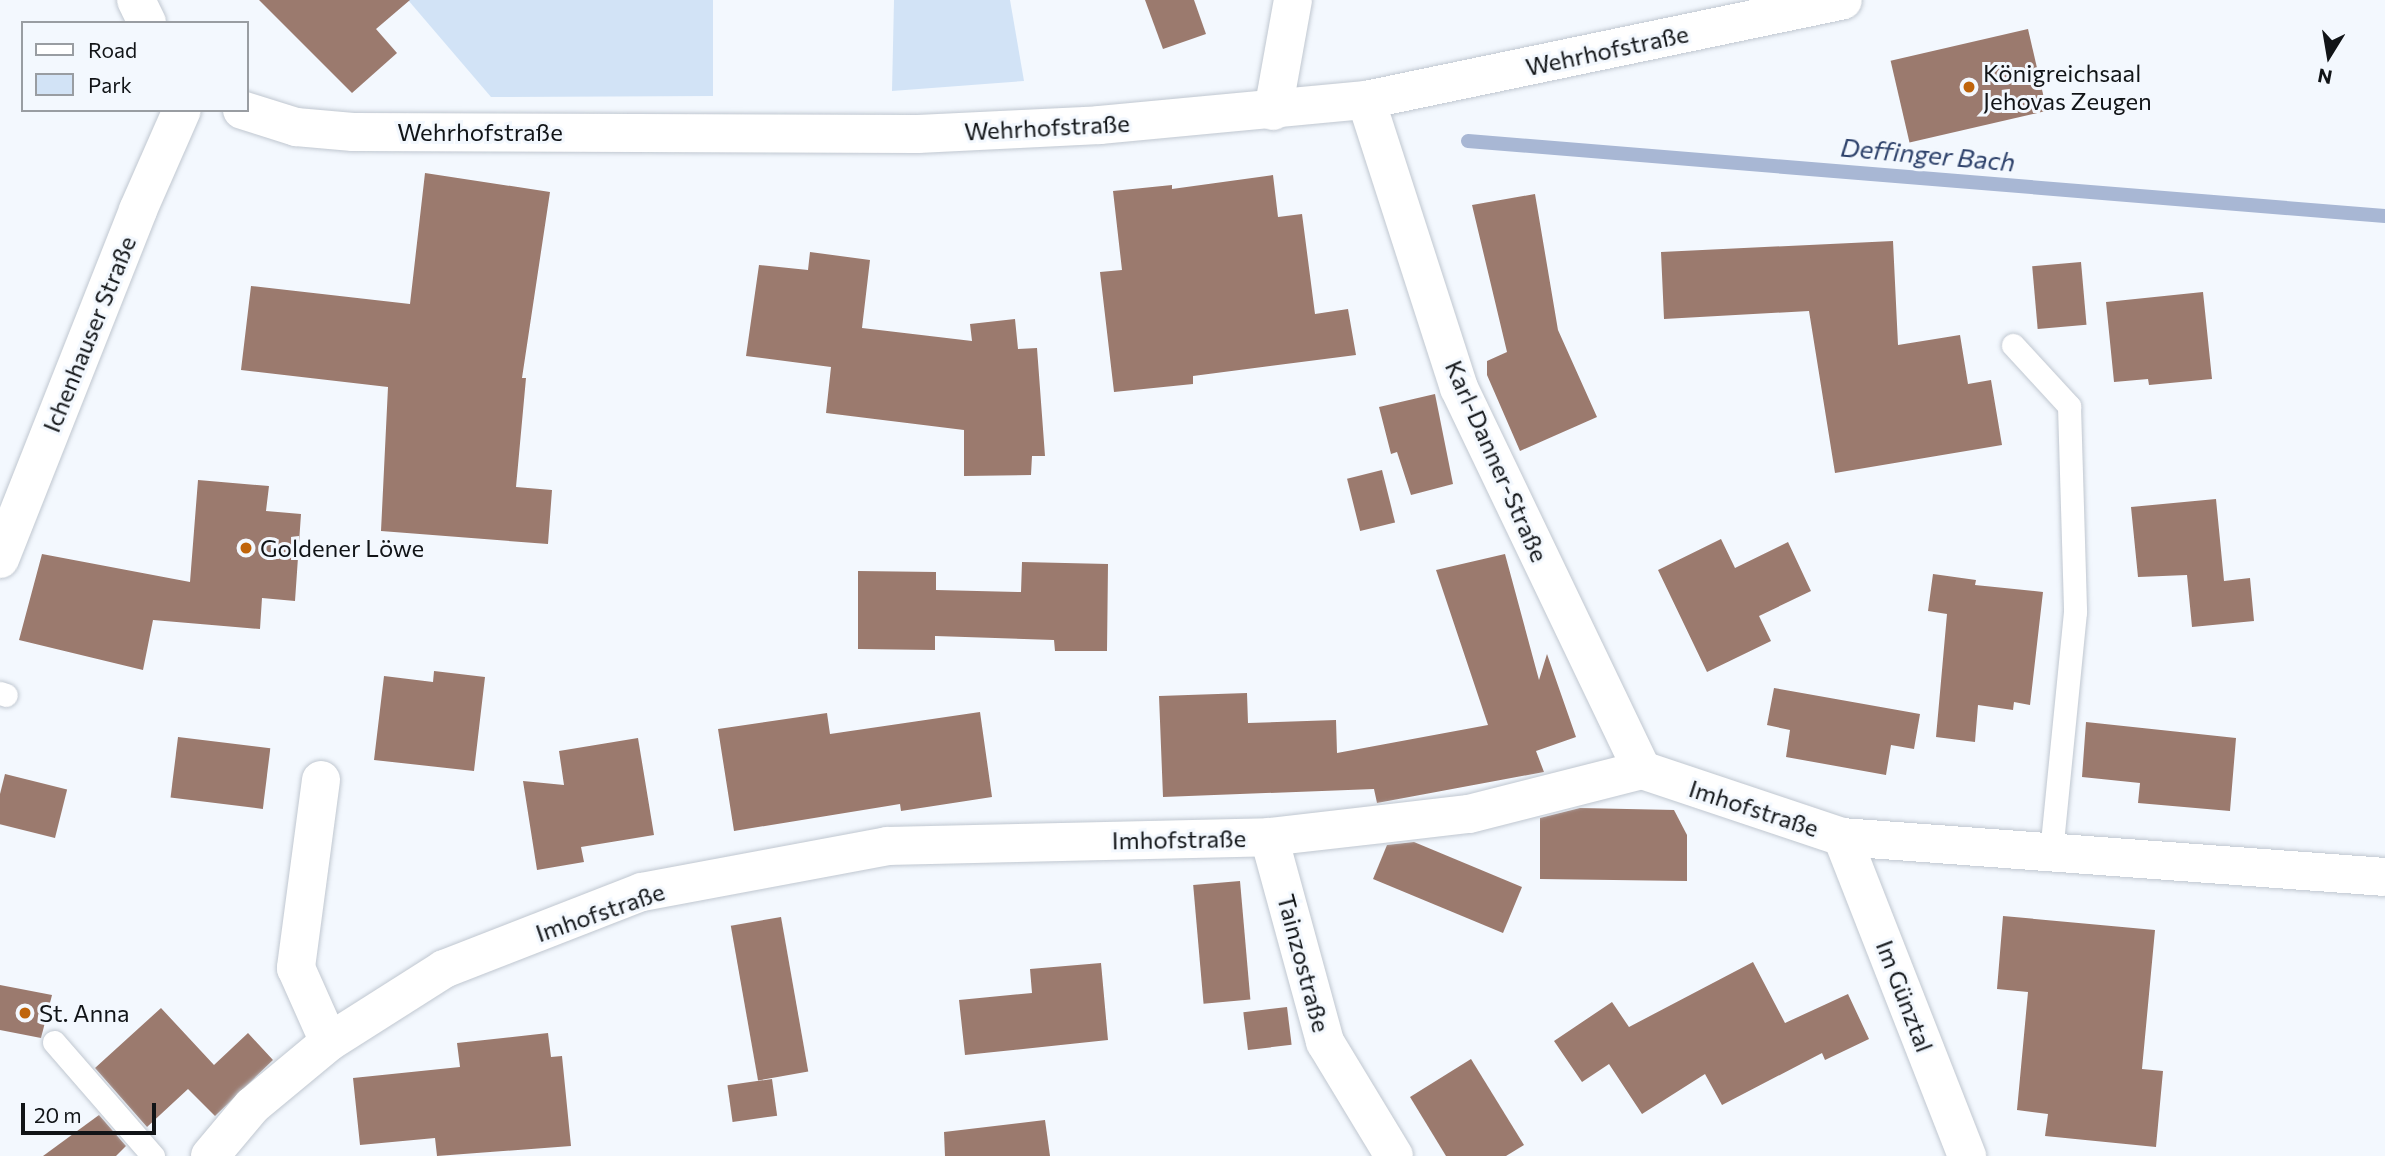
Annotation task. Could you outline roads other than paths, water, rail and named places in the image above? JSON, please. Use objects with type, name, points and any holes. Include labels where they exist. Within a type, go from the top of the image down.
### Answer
[{"type":"street","points":[[136,0],[146,21]]},
{"type":"street","points":[[1273,111],[1293,0]]},
{"type":"street","name":"Wehrhofstraße","points":[[245,112],[255,118],[320,131],[918,134],[1273,111],[1366,100],[1843,0]]},
{"type":"street","name":"Karl-Danner-Straße","points":[[1366,100],[1459,388],[1642,770]]},
{"type":"street","name":"Ichenhauser Straße","points":[[0,559],[138,210],[181,112]]},
{"type":"street","name":"Imhofstraße","points":[[210,1156],[252,1106],[329,1042],[444,969],[642,892],[887,846],[1269,837],[1469,814],[1642,770],[1842,837],[2385,877]]},
{"type":"street","points":[[321,780],[296,968],[329,1042]]},
{"type":"street","name":"Tainzostraße","points":[[1269,837],[1325,1042],[1394,1156]]},
{"type":"street","name":"Im Günztal","points":[[1842,837],[1967,1156]]},
{"type":"lane","points":[[2013,345],[2069,406],[2075,612],[2051,851]]},
{"type":"lane","points":[[54,1042],[153,1156]]},
{"type":"waterway","name":"Deffinger Bach","points":[[1468,141],[2385,216]]},
{"type":"place","name":"Königreichsaal Jehovas Zeugen","points":[[1969,87]]},
{"type":"place","name":"Goldener Löwe","points":[[246,548]]},
{"type":"place","name":"St. Anna","points":[[25,1013]]}]
